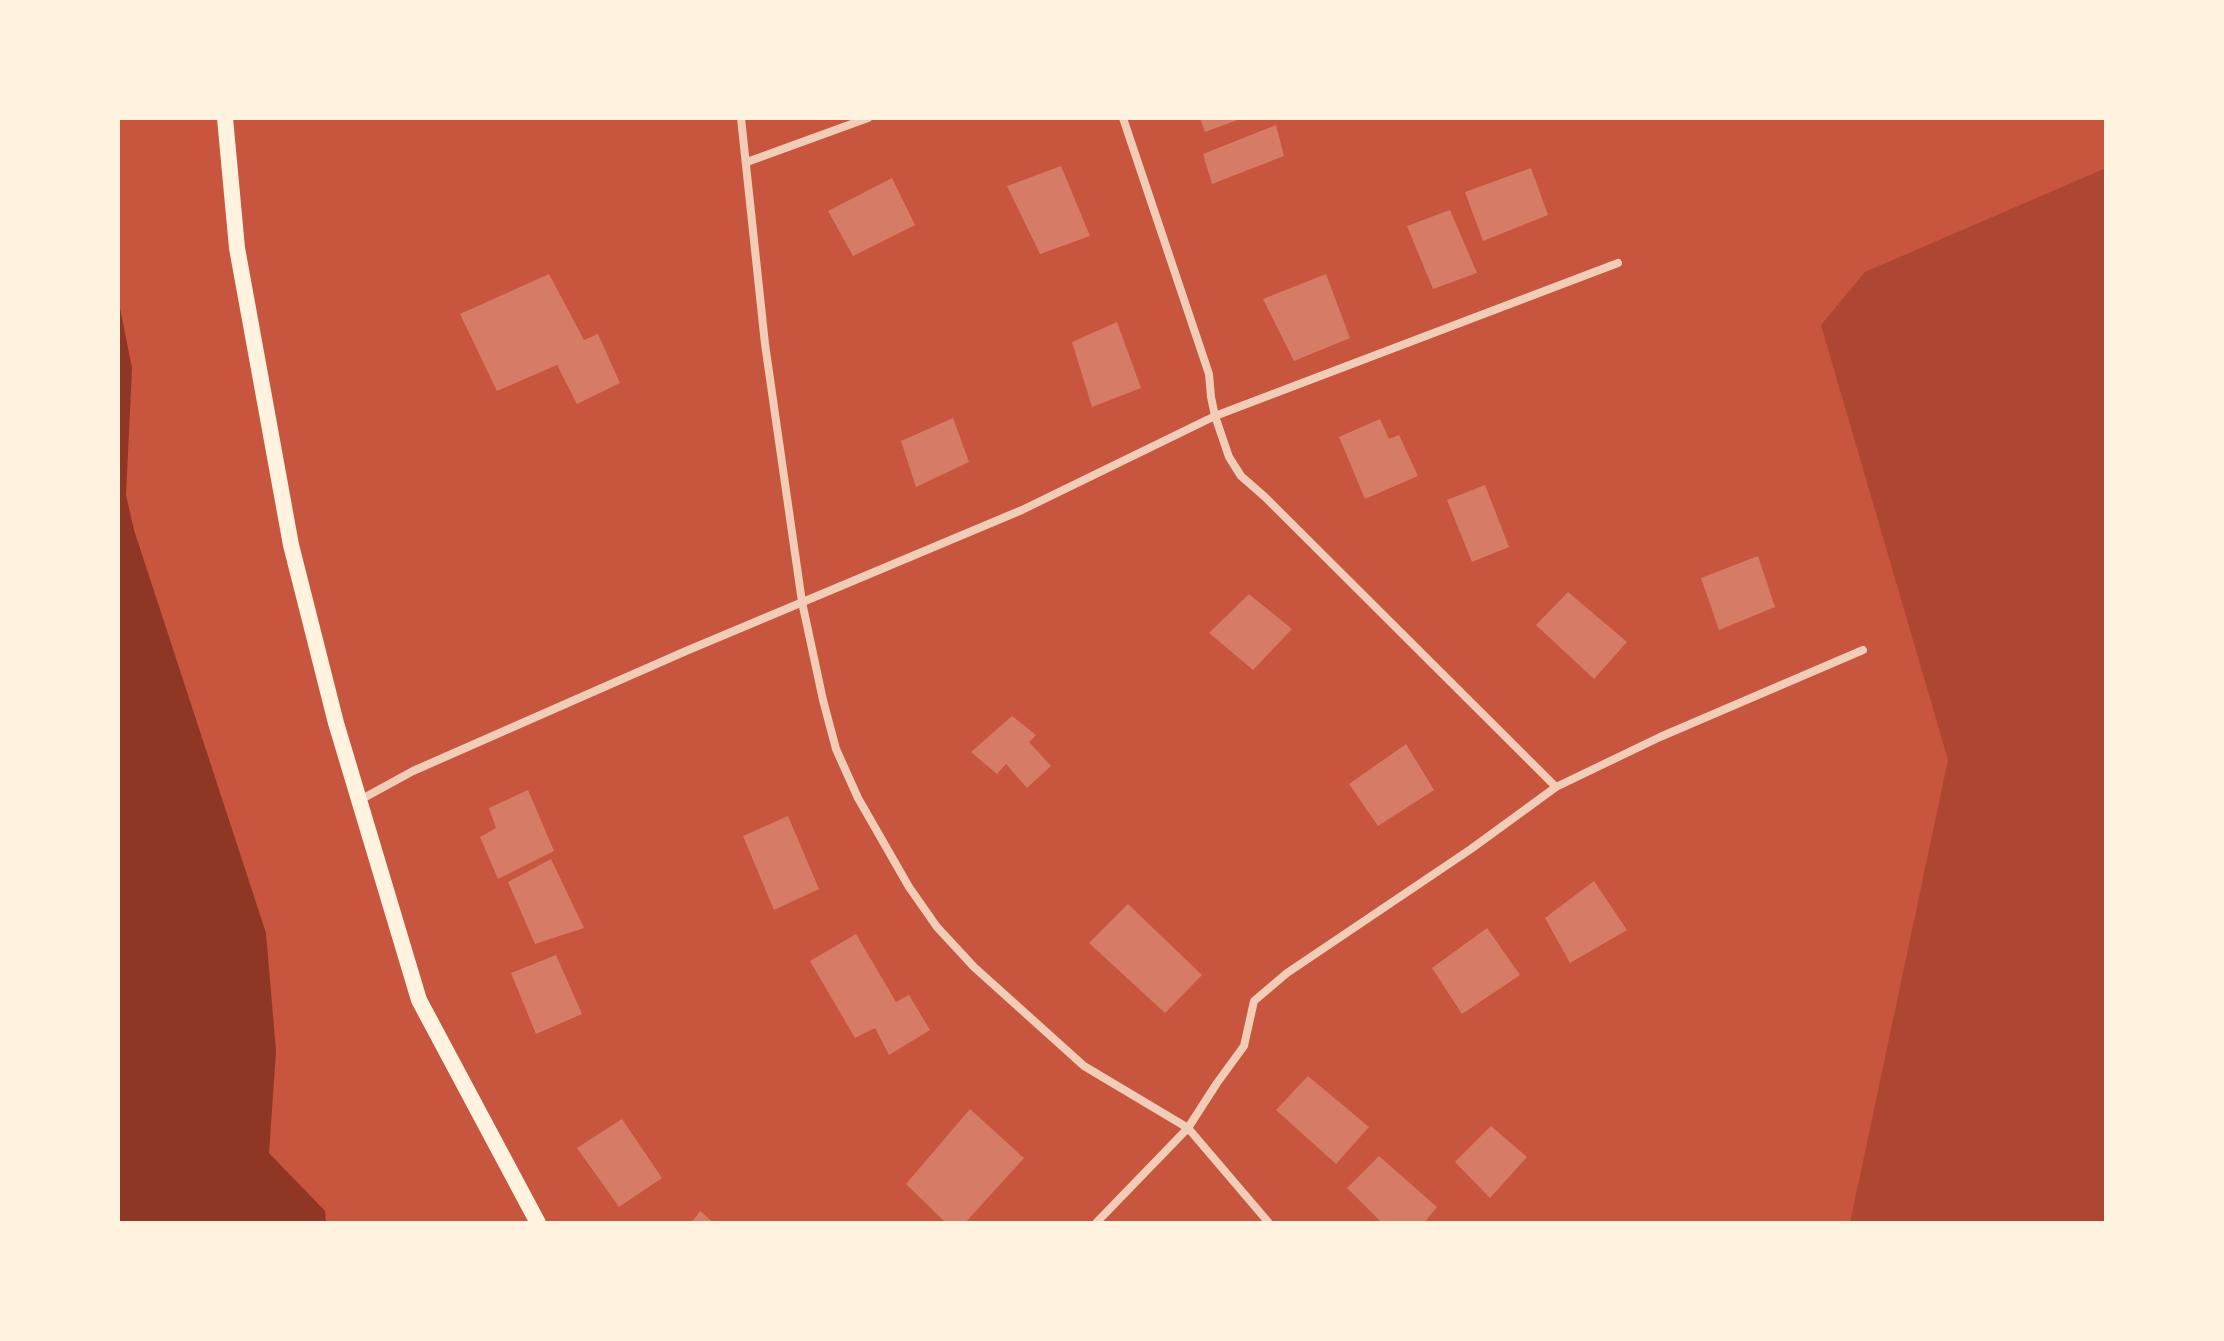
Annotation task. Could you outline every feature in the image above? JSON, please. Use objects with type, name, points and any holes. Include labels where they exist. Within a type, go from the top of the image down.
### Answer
[{"type":"main road","points":[[225,118],[237,248],[291,545],[336,723],[419,1000],[538,1223]]},
{"type":"street","points":[[741,118],[765,344],[802,602],[836,749],[858,798],[909,887],[937,927],[974,967],[1084,1066],[1188,1128],[1269,1223]]},
{"type":"street","points":[[747,162],[868,118]]},
{"type":"street","points":[[1123,118],[1209,374],[1215,416],[1229,457],[1241,476],[1556,787]]},
{"type":"street","points":[[359,801],[413,771],[686,651],[1022,510],[1215,416],[1618,263]]},
{"type":"street","points":[[1096,1223],[1188,1128],[1244,1046],[1254,1001],[1287,973],[1471,849],[1556,787],[1660,737],[1863,650]]},
{"type":"shaded area","points":[[2106,168],[2106,1223],[1850,1223],[1948,760],[1821,325],[1865,272]]},
{"type":"shaded area","points":[[118,298],[132,368],[126,495],[134,530],[266,933],[276,1051],[269,1153],[325,1211],[326,1223],[118,1223]]},
{"type":"building","points":[[1200,118],[1243,118],[1205,132]]},
{"type":"building","points":[[1276,125],[1284,156],[1212,184],[1203,154]]},
{"type":"building","points":[[1061,166],[1090,236],[1040,254],[1007,186]]},
{"type":"building","points":[[1531,168],[1548,215],[1483,241],[1465,192]]},
{"type":"building","points":[[892,178],[915,225],[853,256],[828,211]]},
{"type":"building","points":[[1450,210],[1477,273],[1433,289],[1407,226]]},
{"type":"building","points":[[549,274],[584,340],[598,334],[620,383],[577,404],[557,365],[497,391],[460,314]]},
{"type":"building","points":[[1326,274],[1350,338],[1294,361],[1263,299]]},
{"type":"building","points":[[1117,322],[1141,388],[1092,407],[1072,342]]},
{"type":"building","points":[[953,418],[969,462],[916,487],[901,441]]},
{"type":"building","points":[[1380,419],[1389,439],[1399,435],[1418,476],[1365,499],[1339,437]]},
{"type":"building","points":[[1485,485],[1509,547],[1472,562],[1447,500]]},
{"type":"building","points":[[1758,556],[1775,607],[1719,630],[1701,578]]},
{"type":"building","points":[[1568,592],[1627,642],[1594,679],[1536,625]]},
{"type":"building","points":[[1249,594],[1292,629],[1253,670],[1209,633]]},
{"type":"building","points":[[1012,716],[1036,735],[1029,742],[1051,766],[1027,788],[1006,764],[997,774],[971,752]]},
{"type":"building","points":[[1406,744],[1434,790],[1378,826],[1349,784]]},
{"type":"building","points":[[528,790],[554,851],[498,879],[480,837],[496,828],[489,808]]},
{"type":"building","points":[[788,816],[819,889],[774,910],[743,836]]},
{"type":"building","points":[[551,859],[584,928],[535,944],[508,882]]},
{"type":"building","points":[[1594,881],[1627,930],[1570,963],[1545,918]]},
{"type":"building","points":[[1128,904],[1202,975],[1165,1013],[1089,943]]},
{"type":"building","points":[[1487,928],[1520,975],[1462,1014],[1432,968]]},
{"type":"building","points":[[856,934],[896,1002],[909,995],[930,1030],[889,1055],[875,1028],[855,1038],[810,961]]},
{"type":"building","points":[[556,955],[582,1014],[536,1034],[511,973]]},
{"type":"building","points":[[1308,1076],[1369,1127],[1336,1164],[1276,1110]]},
{"type":"building","points":[[970,1109],[1024,1158],[965,1223],[946,1223],[906,1184]]},
{"type":"building","points":[[622,1119],[662,1178],[619,1207],[577,1148]]},
{"type":"building","points":[[1491,1126],[1527,1157],[1490,1198],[1455,1162]]},
{"type":"building","points":[[1379,1156],[1437,1207],[1424,1223],[1382,1223],[1347,1188]]},
{"type":"building","points":[[700,1211],[714,1223],[691,1223]]}]
